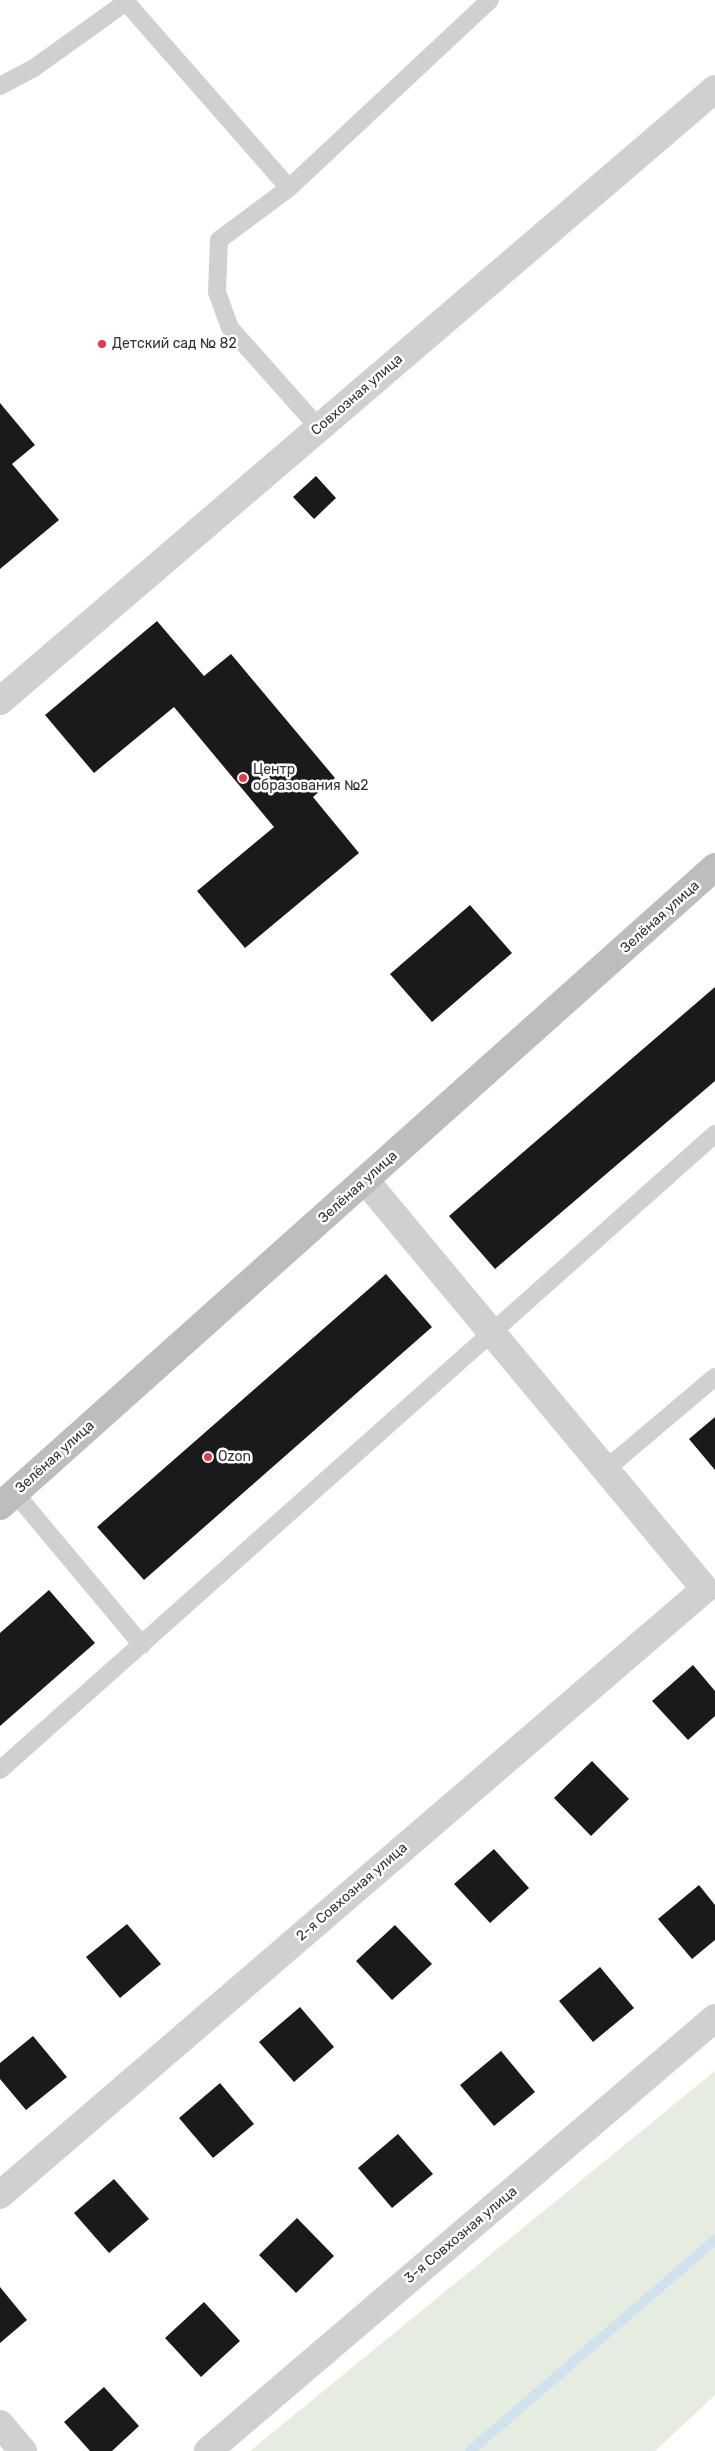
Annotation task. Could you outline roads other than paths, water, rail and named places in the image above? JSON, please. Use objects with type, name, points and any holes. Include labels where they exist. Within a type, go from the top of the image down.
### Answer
[{"type":"street","name":"Совхозная улица","points":[[0,701],[715,89]]},
{"type":"street","name":"Зелёная улица","points":[[7,1500],[715,867]]},
{"type":"street","points":[[365,1180],[710,1595]]},
{"type":"street","name":"2-я Совхозная улица","points":[[0,2195],[710,1595]]},
{"type":"street","name":"3-я Совхозная улица","points":[[208,2451],[715,2018]]},
{"type":"street","points":[[0,2424],[23,2451]]},
{"type":"lane","points":[[319,428],[230,328],[217,292],[219,240],[289,188],[490,0]]},
{"type":"lane","points":[[0,86],[34,68],[126,1],[289,188]]},
{"type":"lane","points":[[0,1770],[715,1134]]},
{"type":"lane","points":[[606,1469],[715,1377]]},
{"type":"lane","points":[[7,1500],[142,1645]]},
{"type":"waterway","points":[[470,2451],[715,2240]]},
{"type":"place","name":"Детский сад № 82","points":[[102,344]]},
{"type":"place","name":"Центр образования №2","points":[[243,778]]},
{"type":"place","name":"Ozon","points":[[208,1457]]}]
